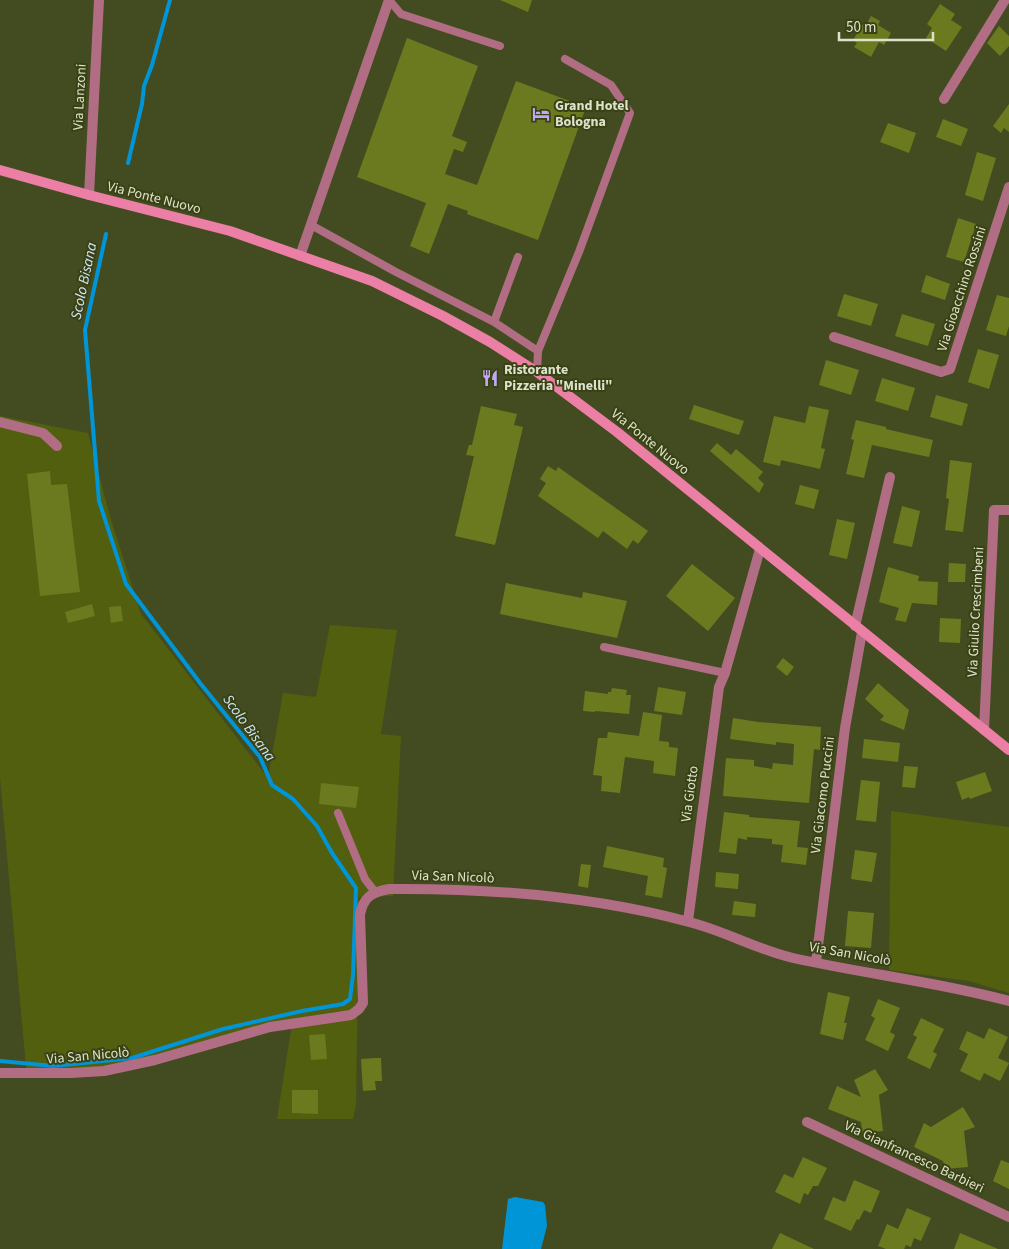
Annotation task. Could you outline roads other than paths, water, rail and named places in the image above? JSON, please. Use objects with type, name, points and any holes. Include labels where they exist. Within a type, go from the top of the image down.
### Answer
[{"type":"main road","name":"Via Ponte Nuovo","points":[[0,170],[230,231],[372,281],[490,342],[537,372],[617,432],[760,550],[1009,750]]},
{"type":"street","name":"Via Lanzoni","points":[[89,195],[99,0]]},
{"type":"street","points":[[300,256],[389,0]]},
{"type":"street","points":[[944,99],[1005,0]]},
{"type":"street","name":"Via Gioacchino Rossini","points":[[834,337],[941,372],[950,369],[1009,186]]},
{"type":"street","points":[[0,422],[43,433],[57,446]]},
{"type":"street","points":[[858,629],[890,477]]},
{"type":"street","name":"Via Giulio Crescimbeni","points":[[984,730],[994,510],[1009,510]]},
{"type":"street","name":"Via Giotto","points":[[688,921],[719,688],[760,550]]},
{"type":"street","name":"Via Giacomo Puccini","points":[[816,962],[858,629]]},
{"type":"street","name":"Via San Nicolò","points":[[0,1073],[71,1073],[112,1070],[155,1060],[270,1027],[351,1015],[359,1010],[363,1003],[360,915],[365,899],[375,892],[388,889],[477,890],[527,894],[649,912],[708,926],[791,957],[928,982],[1009,1001]]},
{"type":"street","name":"Via Gianfrancesco Barbieri","points":[[807,1122],[1009,1218]]},
{"type":"lane","points":[[389,0],[401,14],[500,46]]},
{"type":"lane","points":[[537,372],[538,351],[579,252],[630,113],[611,85],[565,59]]},
{"type":"lane","points":[[311,225],[396,272],[494,322],[538,351]]},
{"type":"lane","points":[[494,322],[518,257]]},
{"type":"lane","points":[[604,648],[725,673]]},
{"type":"lane","points":[[338,813],[365,879],[375,892]]},
{"type":"water","points":[[515,1197],[543,1202],[545,1205],[547,1226],[541,1249],[502,1249],[508,1199]]},
{"type":"waterway","name":"Scolo Bisana","points":[[128,163],[142,104],[144,86],[152,65],[170,0]]},
{"type":"waterway","name":"Scolo Bisana","points":[[0,1061],[53,1066],[132,1058],[223,1029],[302,1011],[343,1004],[350,999],[353,975],[356,888],[332,853],[317,826],[293,799],[272,785],[260,757],[200,683],[126,584],[99,501],[85,330],[106,234]]},
{"type":"place","name":"Grand Hotel Bologna","points":[[541,114]]},
{"type":"place","name":"Ristorante Pizzeria \"Minelli\"","points":[[490,378]]}]
